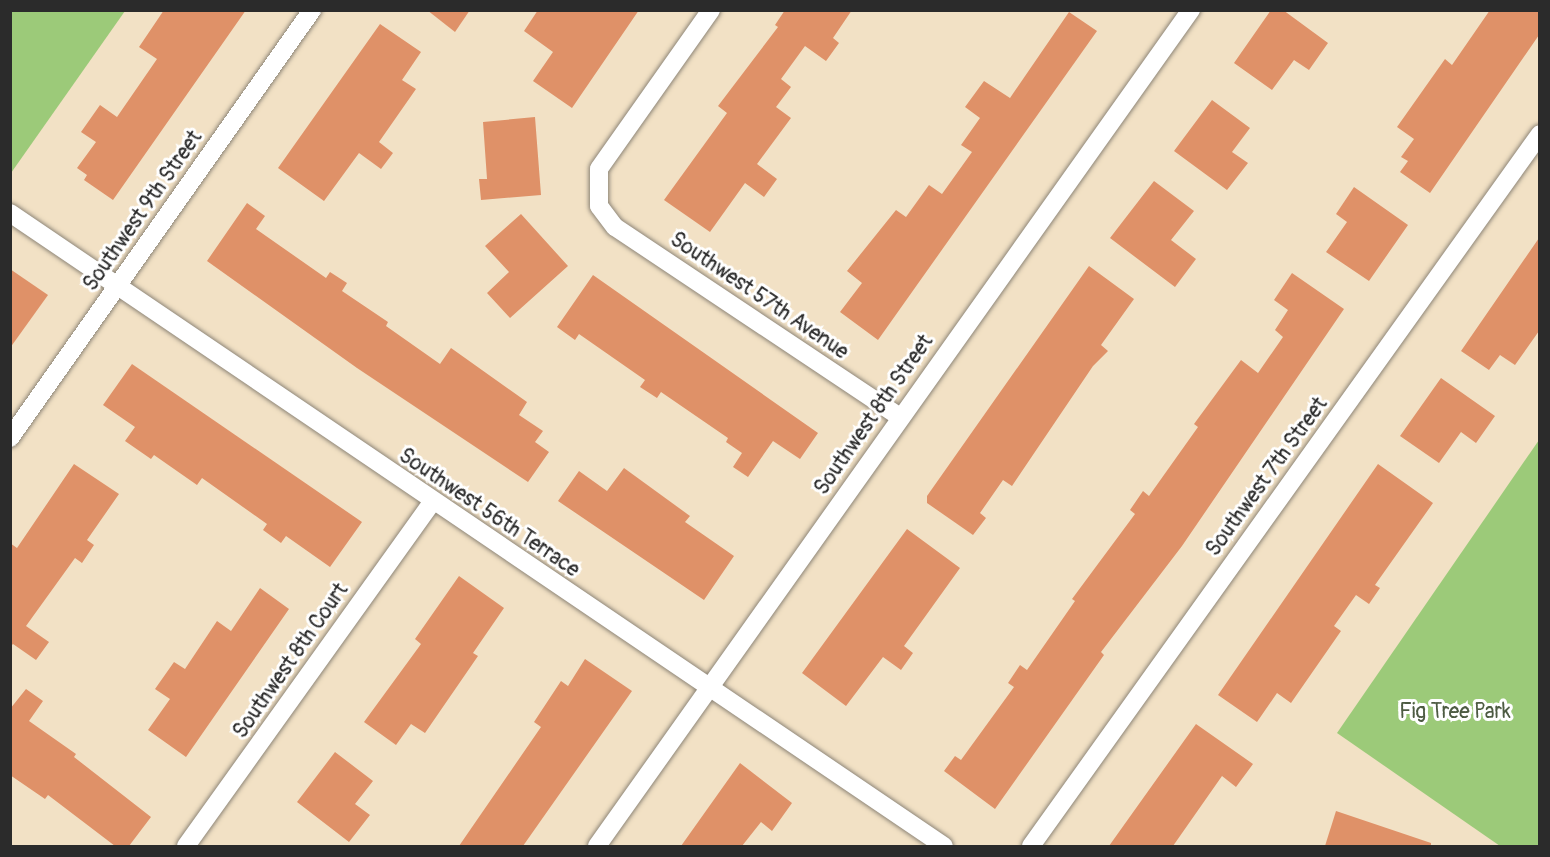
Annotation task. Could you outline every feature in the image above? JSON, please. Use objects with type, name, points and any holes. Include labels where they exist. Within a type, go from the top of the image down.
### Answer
[{"type":"street","name":"Southwest 9th Street","points":[[10,438],[312,10]]},
{"type":"street","name":"Southwest 57th Avenue","points":[[711,10],[599,169],[599,206],[615,227],[900,417]]},
{"type":"street","name":"Southwest 8th Street","points":[[597,846],[1191,10]]},
{"type":"street","name":"Southwest 7th Street","points":[[1031,846],[1539,134]]},
{"type":"street","name":"Southwest 56th Terrace","points":[[10,213],[432,502],[944,846]]},
{"type":"street","name":"Southwest 8th Court","points":[[186,846],[432,502]]},
{"type":"green space","points":[[10,11],[125,11],[11,173]]},
{"type":"green space","name":"Fig Tree Park","points":[[1539,440],[1539,846],[1500,846],[1337,733]]},
{"type":"building","points":[[164,10],[246,10],[113,200],[84,180],[87,175],[77,168],[96,142],[81,132],[100,105],[117,117],[157,59],[139,47]]},
{"type":"building","points":[[427,10],[470,10],[455,32]]},
{"type":"building","points":[[538,10],[639,10],[572,108],[533,81],[553,52],[524,31]]},
{"type":"building","points":[[785,10],[852,10],[833,38],[839,43],[826,61],[805,46],[781,79],[791,87],[776,107],[791,118],[757,164],[777,179],[764,197],[745,183],[710,232],[664,200],[727,113],[718,106],[778,27],[775,25]]},
{"type":"building","points":[[1271,10],[1283,10],[1328,43],[1309,70],[1294,60],[1272,90],[1234,63]]},
{"type":"building","points":[[1490,10],[1539,10],[1539,35],[1430,193],[1400,172],[1408,161],[1401,157],[1414,139],[1397,127],[1445,59],[1452,65]]},
{"type":"building","points":[[1069,12],[1097,31],[878,340],[840,312],[862,283],[847,271],[896,210],[906,217],[929,185],[942,194],[972,152],[961,145],[980,118],[965,107],[984,81],[1010,98]]},
{"type":"building","points":[[380,24],[421,52],[402,80],[416,89],[379,142],[393,153],[381,169],[359,153],[324,201],[278,168]]},
{"type":"building","points":[[1212,100],[1250,128],[1232,152],[1248,163],[1227,190],[1174,151]]},
{"type":"building","points":[[535,117],[541,195],[481,200],[479,179],[487,179],[483,122]]},
{"type":"building","points":[[1154,181],[1194,211],[1171,240],[1196,259],[1175,287],[1110,238]]},
{"type":"building","points":[[1354,187],[1408,225],[1369,281],[1326,252],[1347,222],[1336,214]]},
{"type":"building","points":[[247,203],[265,216],[256,229],[326,278],[330,272],[347,283],[342,291],[388,322],[386,326],[440,364],[451,348],[527,402],[519,415],[543,431],[535,442],[549,452],[528,482],[357,368],[207,261]]},
{"type":"building","points":[[521,214],[568,266],[510,318],[487,293],[509,272],[485,246]]},
{"type":"building","points":[[1539,238],[1539,331],[1515,365],[1500,355],[1489,370],[1461,351]]},
{"type":"building","points":[[1089,266],[1134,299],[1101,345],[1108,351],[1093,366],[1012,486],[1003,480],[980,513],[986,518],[973,535],[927,503],[927,496]]},
{"type":"building","points":[[10,269],[48,295],[10,348]]},
{"type":"building","points":[[1292,273],[1344,309],[1182,546],[1101,652],[1104,655],[995,809],[944,771],[955,756],[961,760],[1014,687],[1008,683],[1020,665],[1027,670],[1075,601],[1072,599],[1135,514],[1130,510],[1143,491],[1149,496],[1198,427],[1194,424],[1241,360],[1258,373],[1283,337],[1275,330],[1288,310],[1274,300]]},
{"type":"building","points":[[593,275],[818,433],[800,459],[773,441],[748,477],[733,467],[742,453],[726,442],[728,438],[661,392],[657,398],[640,387],[645,380],[579,334],[575,340],[557,327]]},
{"type":"building","points":[[132,364],[362,522],[330,567],[286,536],[281,543],[263,530],[267,524],[202,478],[197,485],[154,455],[151,459],[125,441],[135,427],[103,405]]},
{"type":"building","points":[[1441,378],[1495,416],[1476,443],[1461,432],[1439,463],[1400,436]]},
{"type":"building","points":[[74,464],[119,494],[87,540],[94,545],[82,563],[75,558],[26,626],[49,642],[36,660],[13,644],[10,647],[10,543],[17,548]]},
{"type":"building","points":[[1378,464],[1433,503],[1375,585],[1380,588],[1369,604],[1356,595],[1334,626],[1341,631],[1291,703],[1277,693],[1257,722],[1218,695]]},
{"type":"building","points":[[624,468],[690,516],[685,522],[734,556],[704,600],[558,501],[579,471],[607,491]]},
{"type":"building","points":[[907,529],[960,568],[904,646],[913,653],[901,670],[883,657],[846,706],[802,673]]},
{"type":"building","points":[[459,576],[504,608],[473,653],[478,656],[425,733],[411,724],[396,745],[364,722],[421,644],[415,639]]},
{"type":"building","points":[[260,588],[289,609],[186,757],[148,730],[170,699],[155,689],[174,662],[185,669],[217,621],[231,631]]},
{"type":"building","points":[[585,659],[632,691],[523,846],[459,846],[541,727],[534,722],[561,681],[568,686]]},
{"type":"building","points":[[26,689],[43,701],[29,721],[76,754],[74,757],[151,817],[129,846],[115,846],[48,795],[45,799],[10,775],[10,709]]},
{"type":"building","points":[[1196,724],[1253,764],[1236,787],[1222,776],[1173,846],[1109,846]]},
{"type":"building","points":[[335,752],[373,781],[355,804],[370,815],[349,842],[297,802]]},
{"type":"building","points":[[740,763],[792,803],[772,831],[761,822],[742,846],[681,846]]},
{"type":"building","points":[[1336,811],[1431,843],[1431,846],[1325,846]]}]
